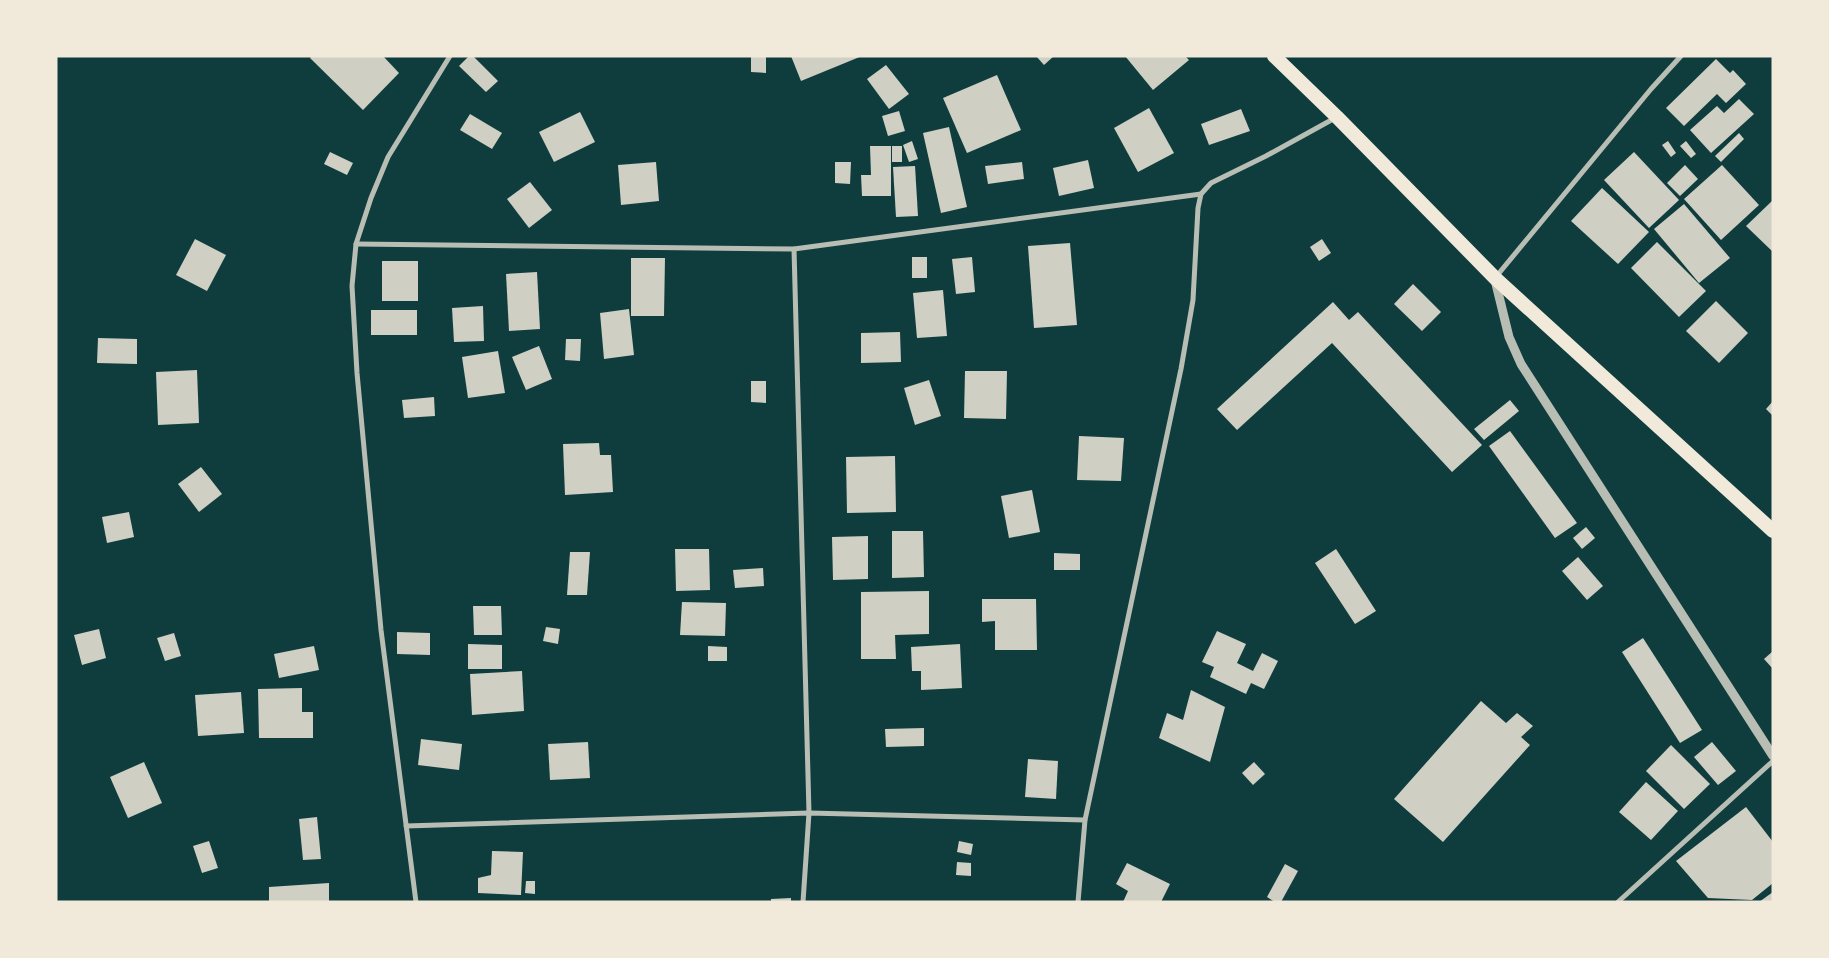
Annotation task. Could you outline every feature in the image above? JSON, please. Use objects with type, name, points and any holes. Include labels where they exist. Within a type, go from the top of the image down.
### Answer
[{"type":"highway","points":[[1274,56],[1337,117],[1495,278],[1773,531]]},
{"type":"street","points":[[416,902],[380,630],[356,373],[352,286],[356,244],[371,198],[388,157],[450,56]]},
{"type":"street","points":[[1682,56],[1651,88],[1495,278],[1509,336],[1521,364],[1773,756]]},
{"type":"street","points":[[1078,902],[1085,820],[1181,369],[1193,300],[1198,208],[1201,194],[1211,183],[1266,156],[1337,117]]},
{"type":"street","points":[[356,244],[794,249],[1201,194]]},
{"type":"street","points":[[794,249],[809,813],[803,902]]},
{"type":"street","points":[[1618,902],[1773,761]]},
{"type":"street","points":[[406,826],[809,813],[1085,820]]},
{"type":"building","points":[[312,56],[383,56],[399,73],[363,110],[310,58]]},
{"type":"building","points":[[469,56],[473,56],[498,81],[486,92],[459,66]]},
{"type":"building","points":[[751,56],[766,56],[766,73],[751,72]]},
{"type":"building","points":[[791,56],[862,56],[801,81]]},
{"type":"building","points":[[1036,56],[1054,56],[1044,65]]},
{"type":"building","points":[[1125,56],[1185,56],[1189,60],[1153,90]]},
{"type":"building","points":[[1716,59],[1730,73],[1733,70],[1746,84],[1726,103],[1717,94],[1684,126],[1666,108]]},
{"type":"building","points":[[886,65],[909,94],[889,109],[867,79]]},
{"type":"building","points":[[997,75],[1021,130],[967,153],[943,98]]},
{"type":"building","points":[[1739,99],[1754,114],[1711,153],[1690,130],[1717,106],[1724,113]]},
{"type":"building","points":[[1149,108],[1174,153],[1138,172],[1114,128]]},
{"type":"building","points":[[1241,109],[1250,131],[1209,145],[1201,124]]},
{"type":"building","points":[[899,111],[905,131],[888,136],[882,116]]},
{"type":"building","points":[[580,112],[595,142],[554,162],[539,132]]},
{"type":"building","points":[[470,114],[502,133],[492,149],[460,130]]},
{"type":"building","points":[[949,127],[967,207],[941,213],[923,133]]},
{"type":"building","points":[[1739,133],[1744,139],[1721,162],[1715,156]]},
{"type":"building","points":[[912,141],[918,159],[909,162],[903,145]]},
{"type":"building","points":[[1668,141],[1676,153],[1671,157],[1662,145]]},
{"type":"building","points":[[1686,141],[1696,154],[1691,158],[1680,146]]},
{"type":"building","points":[[870,146],[891,146],[891,196],[862,196],[861,175],[871,175]]},
{"type":"building","points":[[892,146],[902,146],[902,162],[892,162]]},
{"type":"building","points":[[330,152],[353,163],[347,175],[324,164]]},
{"type":"building","points":[[1634,152],[1679,200],[1649,228],[1604,180]]},
{"type":"building","points":[[1088,160],[1094,188],[1059,196],[1053,168]]},
{"type":"building","points":[[656,162],[659,201],[621,205],[618,165]]},
{"type":"building","points":[[835,162],[851,162],[850,184],[835,183]]},
{"type":"building","points":[[1022,162],[1024,179],[988,184],[985,166]]},
{"type":"building","points":[[1685,165],[1698,179],[1680,196],[1667,183]]},
{"type":"building","points":[[1722,165],[1759,205],[1721,240],[1684,199]]},
{"type":"building","points":[[915,166],[918,216],[896,217],[893,167]]},
{"type":"building","points":[[530,182],[552,210],[529,228],[507,199]]},
{"type":"building","points":[[1602,188],[1649,232],[1618,264],[1571,221]]},
{"type":"building","points":[[1773,200],[1773,252],[1746,226]]},
{"type":"building","points":[[1684,204],[1730,258],[1699,283],[1654,229]]},
{"type":"building","points":[[195,239],[226,255],[207,291],[176,275]]},
{"type":"building","points":[[1322,239],[1331,253],[1319,261],[1310,247]]},
{"type":"building","points":[[1657,242],[1706,291],[1679,317],[1631,268]]},
{"type":"building","points":[[1070,243],[1077,325],[1034,328],[1028,246]]},
{"type":"building","points":[[912,257],[927,257],[927,278],[912,278]]},
{"type":"building","points":[[972,257],[975,292],[956,294],[952,259]]},
{"type":"building","points":[[631,258],[665,258],[664,316],[631,316]]},
{"type":"building","points":[[382,261],[418,261],[418,301],[382,301]]},
{"type":"building","points":[[537,272],[540,329],[509,331],[506,274]]},
{"type":"building","points":[[1413,284],[1441,312],[1422,331],[1394,304]]},
{"type":"building","points":[[943,290],[947,336],[917,338],[913,293]]},
{"type":"building","points":[[1716,301],[1748,333],[1719,363],[1686,331]]},
{"type":"building","points":[[1333,302],[1349,320],[1358,312],[1482,445],[1452,472],[1332,343],[1237,430],[1217,409]]},
{"type":"building","points":[[483,306],[484,341],[454,342],[452,308]]},
{"type":"building","points":[[629,309],[634,355],[604,359],[600,313]]},
{"type":"building","points":[[371,310],[417,310],[417,335],[371,335]]},
{"type":"building","points":[[900,332],[901,362],[861,363],[861,333]]},
{"type":"building","points":[[98,338],[137,339],[137,364],[97,363]]},
{"type":"building","points":[[566,339],[581,339],[580,361],[565,360]]},
{"type":"building","points":[[539,346],[552,379],[526,390],[512,357]]},
{"type":"building","points":[[498,351],[505,393],[468,398],[462,357]]},
{"type":"building","points":[[197,370],[199,423],[158,425],[156,372]]},
{"type":"building","points":[[965,371],[1007,371],[1006,419],[964,418]]},
{"type":"building","points":[[929,380],[941,416],[915,425],[904,388]]},
{"type":"building","points":[[751,381],[766,381],[766,403],[751,402]]},
{"type":"building","points":[[434,397],[435,416],[404,418],[402,400]]},
{"type":"building","points":[[1510,400],[1519,411],[1484,440],[1474,429]]},
{"type":"building","points":[[1773,401],[1773,416],[1766,409]]},
{"type":"building","points":[[1510,431],[1577,523],[1555,538],[1489,446]]},
{"type":"building","points":[[1079,436],[1124,438],[1121,481],[1077,480]]},
{"type":"building","points":[[599,443],[600,455],[611,455],[613,492],[565,495],[563,444]]},
{"type":"building","points":[[895,456],[896,512],[847,513],[846,457]]},
{"type":"building","points":[[201,467],[222,494],[199,512],[178,484]]},
{"type":"building","points":[[1032,490],[1040,532],[1009,538],[1001,496]]},
{"type":"building","points":[[129,512],[134,537],[107,543],[102,517]]},
{"type":"building","points":[[1586,527],[1595,538],[1582,549],[1573,538]]},
{"type":"building","points":[[892,531],[923,531],[924,577],[892,578]]},
{"type":"building","points":[[868,536],[868,579],[833,580],[832,537]]},
{"type":"building","points":[[675,549],[709,549],[710,590],[676,591]]},
{"type":"building","points":[[1336,549],[1376,611],[1355,624],[1315,563]]},
{"type":"building","points":[[570,552],[590,552],[587,595],[567,595]]},
{"type":"building","points":[[1054,553],[1080,554],[1080,570],[1054,570]]},
{"type":"building","points":[[1578,557],[1603,586],[1587,600],[1562,571]]},
{"type":"building","points":[[763,568],[764,586],[735,588],[733,570]]},
{"type":"building","points":[[929,591],[929,634],[895,635],[896,659],[861,659],[861,592]]},
{"type":"building","points":[[982,599],[1036,599],[1037,650],[995,650],[995,621],[982,622]]},
{"type":"building","points":[[682,602],[726,603],[725,636],[680,635]]},
{"type":"building","points":[[473,606],[501,606],[502,635],[474,635]]},
{"type":"building","points":[[546,627],[560,629],[558,644],[543,641]]},
{"type":"building","points":[[99,629],[106,658],[82,665],[74,635]]},
{"type":"building","points":[[1217,631],[1246,644],[1237,663],[1253,671],[1262,653],[1278,661],[1264,689],[1251,683],[1246,694],[1210,677],[1214,667],[1202,662]]},
{"type":"building","points":[[397,632],[430,633],[430,655],[397,654]]},
{"type":"building","points":[[174,633],[181,656],[165,661],[157,638]]},
{"type":"building","points":[[1643,638],[1702,730],[1680,743],[1622,652]]},
{"type":"building","points":[[468,644],[502,645],[502,669],[468,669]]},
{"type":"building","points":[[960,644],[962,688],[921,690],[921,671],[912,671],[911,647]]},
{"type":"building","points":[[314,646],[319,670],[279,678],[274,654]]},
{"type":"building","points":[[708,646],[727,647],[727,661],[708,661]]},
{"type":"building","points":[[1773,651],[1773,669],[1764,659]]},
{"type":"building","points":[[522,671],[524,711],[472,715],[470,674]]},
{"type":"building","points":[[302,688],[302,712],[313,712],[313,738],[259,738],[258,689]]},
{"type":"building","points":[[1191,690],[1225,707],[1210,762],[1159,738],[1167,713],[1183,720]]},
{"type":"building","points":[[241,692],[244,733],[198,736],[195,695]]},
{"type":"building","points":[[1481,701],[1506,723],[1517,713],[1533,726],[1521,737],[1530,745],[1443,842],[1394,799]]},
{"type":"building","points":[[924,728],[924,746],[886,747],[885,729]]},
{"type":"building","points":[[421,739],[462,744],[459,770],[418,765]]},
{"type":"building","points":[[588,742],[590,778],[550,780],[548,744]]},
{"type":"building","points":[[1712,742],[1736,771],[1718,785],[1694,757]]},
{"type":"building","points":[[1671,745],[1710,784],[1684,809],[1646,771]]},
{"type":"building","points":[[1028,759],[1058,761],[1056,799],[1025,797]]},
{"type":"building","points":[[144,762],[162,803],[128,818],[110,777]]},
{"type":"building","points":[[1254,762],[1265,774],[1253,785],[1242,773]]},
{"type":"building","points":[[1646,782],[1678,811],[1651,840],[1619,812]]},
{"type":"building","points":[[1746,807],[1773,842],[1773,883],[1752,900],[1708,898],[1676,861]]},
{"type":"building","points":[[317,817],[321,859],[303,860],[299,819]]},
{"type":"building","points":[[209,841],[218,868],[202,873],[193,846]]},
{"type":"building","points":[[959,841],[973,844],[971,855],[957,852]]},
{"type":"building","points":[[492,851],[523,852],[521,895],[478,893],[478,878],[491,875]]},
{"type":"building","points":[[957,862],[971,863],[971,876],[956,875]]},
{"type":"building","points":[[1127,863],[1170,884],[1161,902],[1123,902],[1128,891],[1116,884]]},
{"type":"building","points":[[1285,864],[1298,871],[1281,902],[1275,902],[1267,897]]},
{"type":"building","points":[[526,881],[535,881],[535,894],[525,893]]},
{"type":"building","points":[[329,883],[329,902],[269,902],[269,887]]},
{"type":"building","points":[[1773,892],[1773,902],[1759,902]]},
{"type":"building","points":[[791,898],[791,902],[771,902],[771,899]]}]
